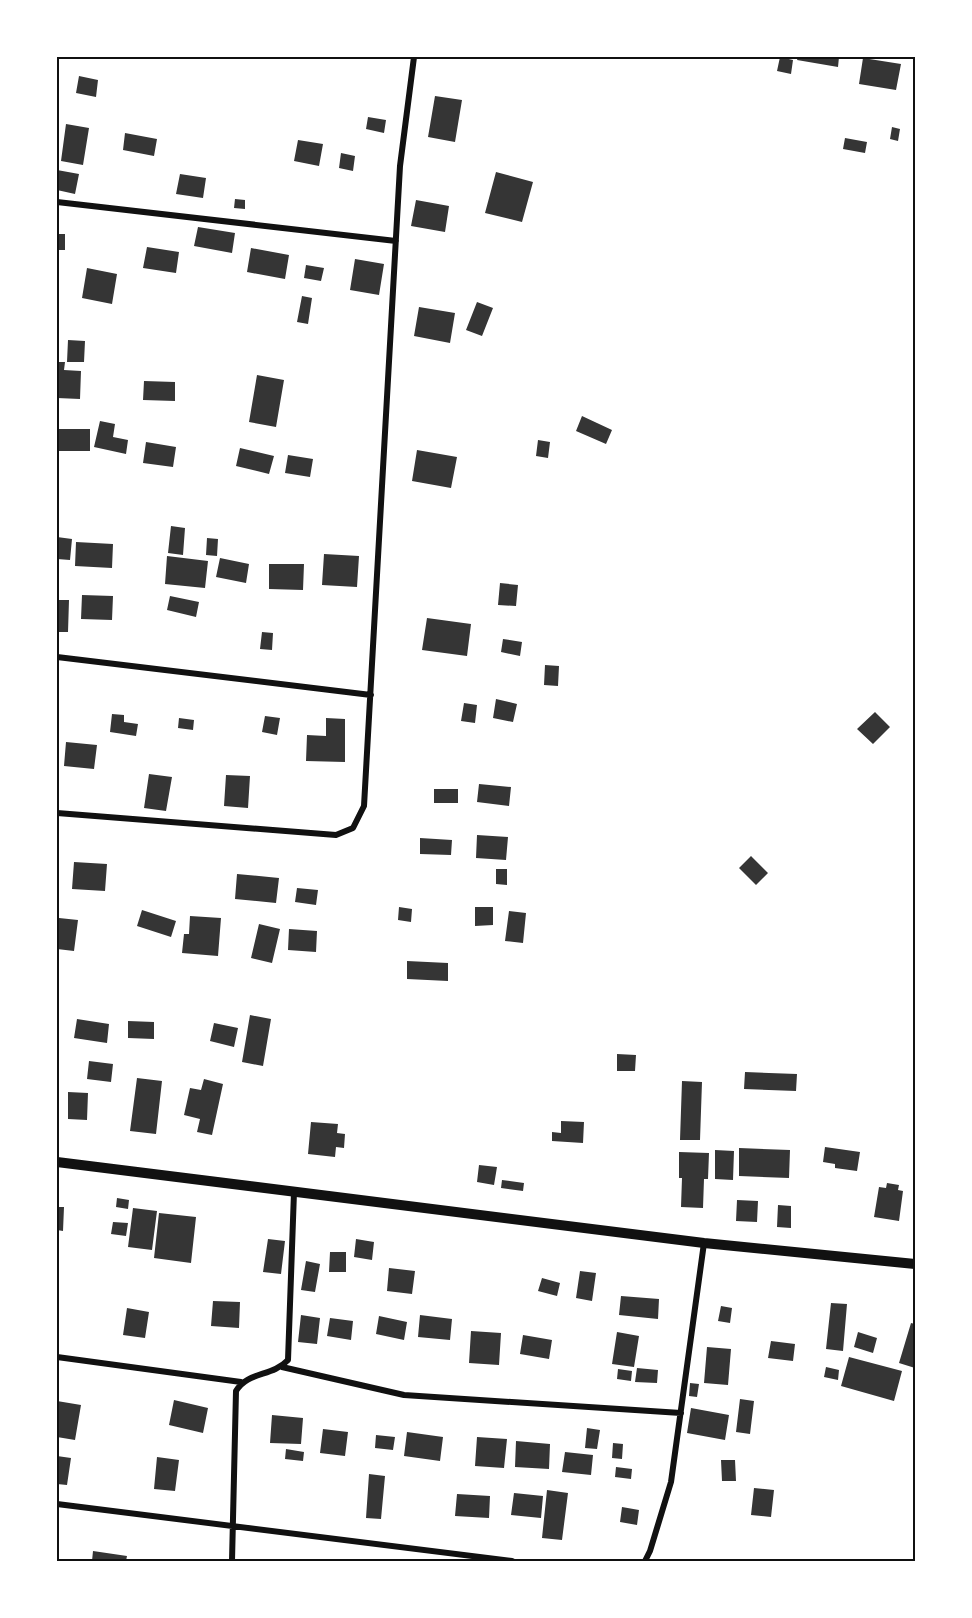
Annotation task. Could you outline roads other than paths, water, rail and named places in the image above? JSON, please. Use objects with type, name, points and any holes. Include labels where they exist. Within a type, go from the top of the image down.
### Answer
[{"type":"street","points":[[57,813],[336,836],[353,828],[364,806],[400,166],[414,57]]},
{"type":"street","points":[[57,202],[396,241]]},
{"type":"street","points":[[57,657],[370,695]]},
{"type":"street","points":[[57,1162],[704,1243],[915,1264]]},
{"type":"street","points":[[57,1357],[242,1382],[282,1367],[288,1360],[290,1345],[294,1191]]},
{"type":"street","points":[[645,1561],[671,1482],[704,1243]]},
{"type":"street","points":[[282,1367],[404,1395],[681,1413]]},
{"type":"street","points":[[232,1561],[236,1391],[242,1382]]},
{"type":"street","points":[[57,1504],[512,1561]]}]
